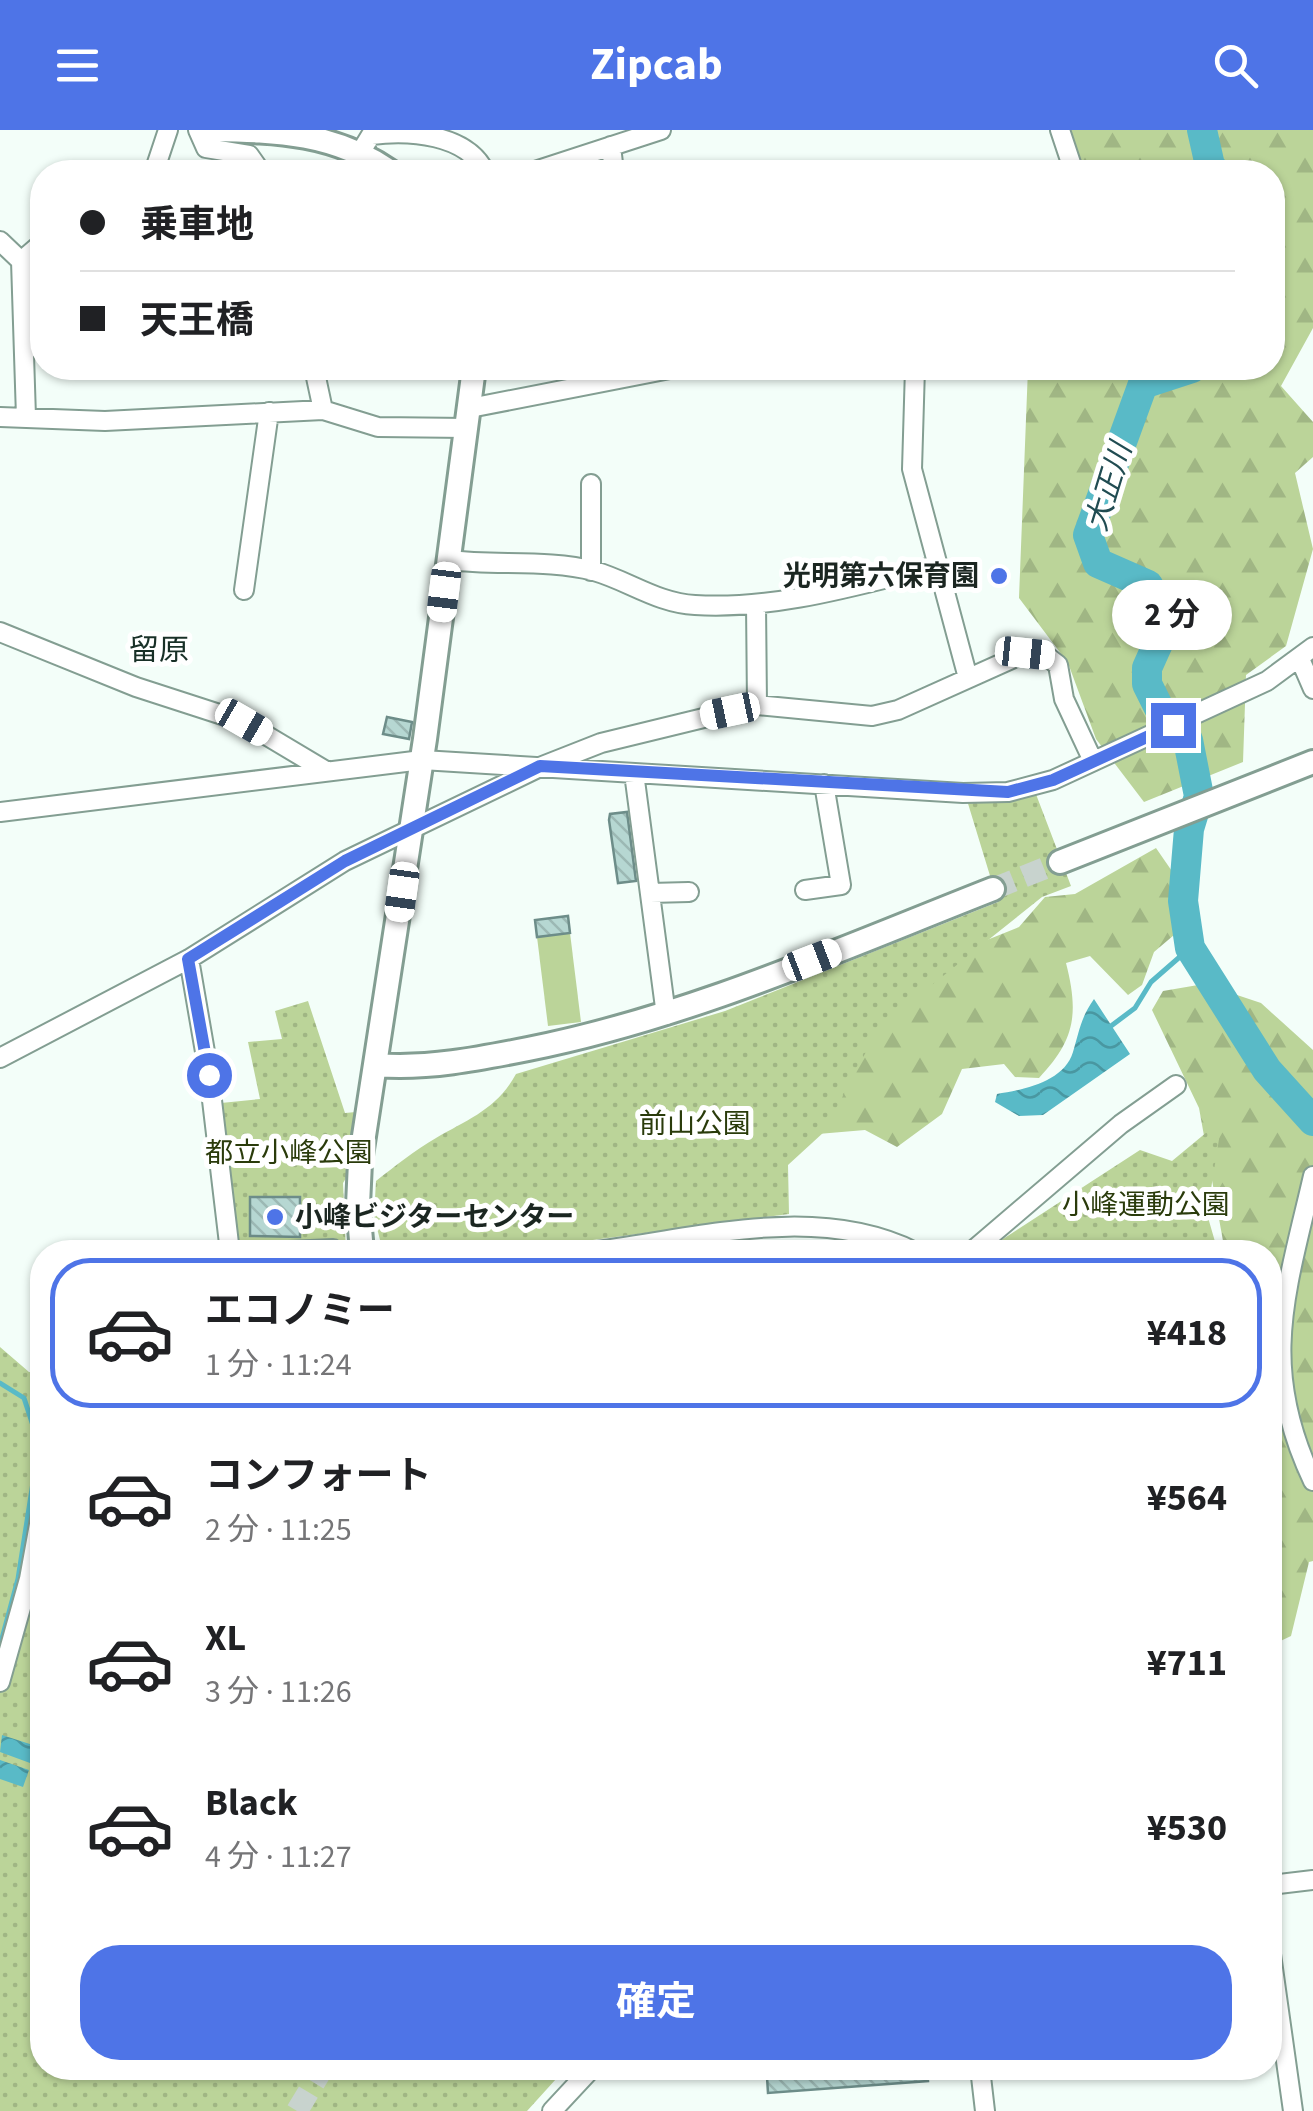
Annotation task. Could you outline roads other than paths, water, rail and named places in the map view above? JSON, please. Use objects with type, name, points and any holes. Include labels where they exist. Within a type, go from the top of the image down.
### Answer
[{"type":"main road","points":[[212,130],[293,132],[371,160]]},
{"type":"main road","points":[[361,1240],[358,1184],[422,760],[473,380]]},
{"type":"main road","points":[[1060,862],[1313,762]]},
{"type":"main road","points":[[377,1065],[430,1065],[507,1054],[666,1015],[993,889]]},
{"type":"street","points":[[158,160],[168,130]]},
{"type":"street","points":[[198,130],[206,148],[249,155],[253,160]]},
{"type":"street","points":[[576,160],[660,130]]},
{"type":"street","points":[[1060,130],[1070,160]]},
{"type":"street","points":[[360,153],[372,136],[434,138],[465,148],[475,160]]},
{"type":"street","points":[[610,146],[612,160]]},
{"type":"street","points":[[0,241],[21,261],[26,417]]},
{"type":"street","points":[[21,261],[30,254]]},
{"type":"street","points":[[317,380],[324,410]]},
{"type":"street","points":[[0,417],[105,421],[324,410],[378,427],[468,418],[630,380]]},
{"type":"street","points":[[915,380],[912,469],[968,678]]},
{"type":"street","points":[[244,590],[269,412]]},
{"type":"street","points":[[591,484],[591,571]]},
{"type":"street","points":[[449,560],[591,571],[668,603],[756,604],[936,566]]},
{"type":"street","points":[[756,604],[757,705]]},
{"type":"street","points":[[0,632],[136,687],[244,722],[326,771]]},
{"type":"street","points":[[0,1058],[188,959],[320,876],[412,826],[540,766],[610,740],[757,705],[872,716],[898,710],[1025,653],[1045,655],[1058,665],[1064,698],[1093,761]]},
{"type":"street","points":[[0,812],[422,760],[1008,792],[1053,780],[1232,698],[1306,653],[1313,689]]},
{"type":"street","points":[[610,740],[606,754],[613,771]]},
{"type":"street","points":[[634,773],[666,1015]]},
{"type":"street","points":[[805,890],[841,885],[824,784]]},
{"type":"street","points":[[650,894],[689,892]]},
{"type":"street","points":[[188,959],[209,1075],[229,1240]]},
{"type":"street","points":[[985,1240],[1122,1124],[1176,1086]]},
{"type":"street","points":[[1282,1332],[1313,1176]]},
{"type":"street","points":[[683,1240],[793,1226],[846,1230],[877,1240]]},
{"type":"street","points":[[1282,1377],[1294,1442],[1313,1481]]},
{"type":"street","points":[[0,1682],[30,1574]]},
{"type":"street","points":[[1282,1883],[1313,1880]]},
{"type":"street","points":[[1282,2033],[1293,2111]]},
{"type":"street","points":[[552,2111],[581,2080]]},
{"type":"street","points":[[981,2080],[985,2111]]},
{"type":"water","points":[[1094,999],[1130,1054],[1043,1115],[1019,1116],[995,1102],[997,1094],[1041,1083],[1061,1071]]},
{"type":"water","points":[[2,1735],[30,1744],[30,1763],[0,1752]]},
{"type":"water","points":[[0,1760],[29,1770],[23,1787],[0,1779]]},
{"type":"waterway","name":"大正川","points":[[1202,130],[1209,160]]},
{"type":"waterway","name":"大正川","points":[[1155,380],[1143,384],[1088,535],[1098,563],[1148,585],[1163,612],[1160,639],[1147,668],[1147,684],[1160,710],[1188,740],[1199,796],[1189,829],[1183,901],[1190,948],[1267,1070],[1313,1121]]},
{"type":"waterway","points":[[1111,1026],[1135,1008],[1151,982],[1190,948]]},
{"type":"waterway","points":[[0,1383],[24,1398],[30,1416]]},
{"type":"waterway","points":[[0,1646],[18,1579],[30,1502]]},
{"type":"tunnel","points":[[993,889],[1060,862]]},
{"type":"tunnel","points":[[297,2111],[316,2080]]},
{"type":"place","name":"光明第六保育園","points":[[999,576]]},
{"type":"place","name":"小峰ビジターセンター","points":[[275,1217]]},
{"type":"district","name":"留原","points":[[159,650]]},
{"type":"park label","name":"前山公園","points":[[695,1124]]},
{"type":"park label","name":"都立小峰公園","points":[[289,1153]]},
{"type":"park label","name":"小峰運動公園","points":[[1146,1205]]}]
